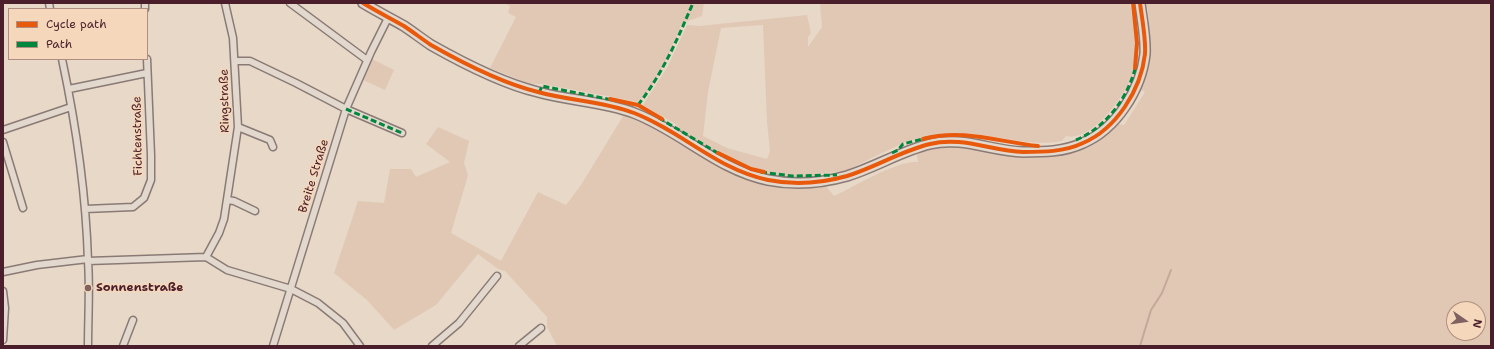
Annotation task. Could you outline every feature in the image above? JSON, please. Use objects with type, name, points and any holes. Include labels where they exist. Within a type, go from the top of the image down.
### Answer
[{"type":"street","name":"Ringstraße","points":[[206,257],[222,227],[238,127],[233,38],[225,3]]},
{"type":"street","points":[[290,3],[367,60]]},
{"type":"street","points":[[363,3],[439,49],[484,71],[539,93],[610,105],[633,112],[651,120],[718,161],[747,175],[787,183],[825,181],[849,176],[904,151],[933,143],[970,142],[1020,152],[1057,151],[1083,143],[1102,131],[1118,117],[1131,96],[1140,75],[1145,54],[1140,3]]},
{"type":"street","name":"Breite Straße","points":[[273,346],[346,110],[367,60],[388,18]]},
{"type":"street","points":[[62,60],[72,107],[85,209],[88,260],[88,346]]},
{"type":"street","name":"Fichtenstraße","points":[[85,209],[133,207],[139,203],[148,190],[151,155],[147,60]]},
{"type":"street","points":[[235,61],[250,61],[296,82],[346,110],[402,133]]},
{"type":"street","points":[[69,89],[147,73]]},
{"type":"street","points":[[3,130],[72,107]]},
{"type":"street","points":[[238,127],[270,140],[273,147]]},
{"type":"street","points":[[3,142],[23,208]]},
{"type":"street","points":[[227,200],[255,211]]},
{"type":"street","points":[[3,272],[54,263],[88,260],[206,257],[227,270],[291,289],[318,303],[343,323],[360,346]]},
{"type":"street","points":[[432,346],[439,344],[459,323],[497,276]]},
{"type":"street","points":[[3,291],[5,308],[3,340]]},
{"type":"street","points":[[123,346],[133,320]]},
{"type":"street","points":[[519,346],[540,328]]},
{"type":"shaded area","points":[[504,3],[704,3],[702,16],[682,23],[665,63],[652,86],[638,102],[543,84],[530,84],[490,68],[516,17],[508,13],[510,6]]},
{"type":"shaded area","points":[[823,3],[1130,3],[1136,44],[1135,67],[1126,88],[1109,113],[1087,131],[1077,136],[1066,136],[1062,141],[1050,143],[1028,142],[983,135],[962,134],[929,136],[905,142],[845,171],[816,174],[834,196],[888,169],[909,162],[918,162],[916,151],[940,146],[958,145],[1025,155],[1055,156],[1085,148],[1098,140],[1117,124],[1124,125],[1145,92],[1140,89],[1144,77],[1149,46],[1147,3],[1491,3],[1491,346],[557,346],[547,327],[547,317],[505,271],[498,269],[478,254],[436,305],[394,330],[367,300],[334,273],[358,201],[384,203],[390,169],[411,169],[416,177],[450,162],[426,144],[438,127],[469,141],[464,163],[468,175],[451,233],[501,261],[538,192],[566,205],[581,185],[625,113],[670,136],[677,125],[643,105],[668,66],[687,25],[699,26],[807,15],[811,33],[808,37],[808,47],[822,27],[820,5]],"holes":[[[763,25],[767,122],[770,151],[767,159],[727,148],[703,136],[708,92],[721,28]]]},
{"type":"shaded area","points":[[372,59],[394,70],[385,90],[363,80]]},
{"type":"waterway","points":[[1140,346],[1151,310],[1162,293],[1171,270]]},
{"type":"marked path","points":[[638,105],[655,81],[675,43],[693,3]]},
{"type":"marked path","points":[[1076,140],[1087,134],[1107,119],[1122,99],[1128,88],[1136,65]]},
{"type":"marked path","points":[[539,93],[542,86],[613,100]]},
{"type":"marked path","points":[[346,109],[402,133]]},
{"type":"marked path","points":[[659,118],[721,155]]},
{"type":"marked path","points":[[892,153],[898,150],[903,144],[926,138]]},
{"type":"marked path","points":[[761,172],[792,176],[837,175]]},
{"type":"cycle path","points":[[363,3],[404,26],[431,45],[469,65],[512,84],[538,92],[598,103],[634,113],[668,130],[733,168],[768,180],[797,183],[818,182],[847,176],[919,147],[942,142],[965,143],[1011,151],[1046,152],[1076,146],[1095,137],[1106,128],[1125,107],[1143,68],[1145,48],[1140,3]]},
{"type":"cycle path","points":[[1133,3],[1137,43],[1135,68]]},
{"type":"cycle path","points":[[610,99],[638,105],[662,119]]},
{"type":"cycle path","points":[[923,139],[938,136],[966,135],[1038,146]]},
{"type":"cycle path","points":[[718,153],[751,169],[764,172]]},
{"type":"place","name":"Sonnenstraße","points":[[88,288]]}]
